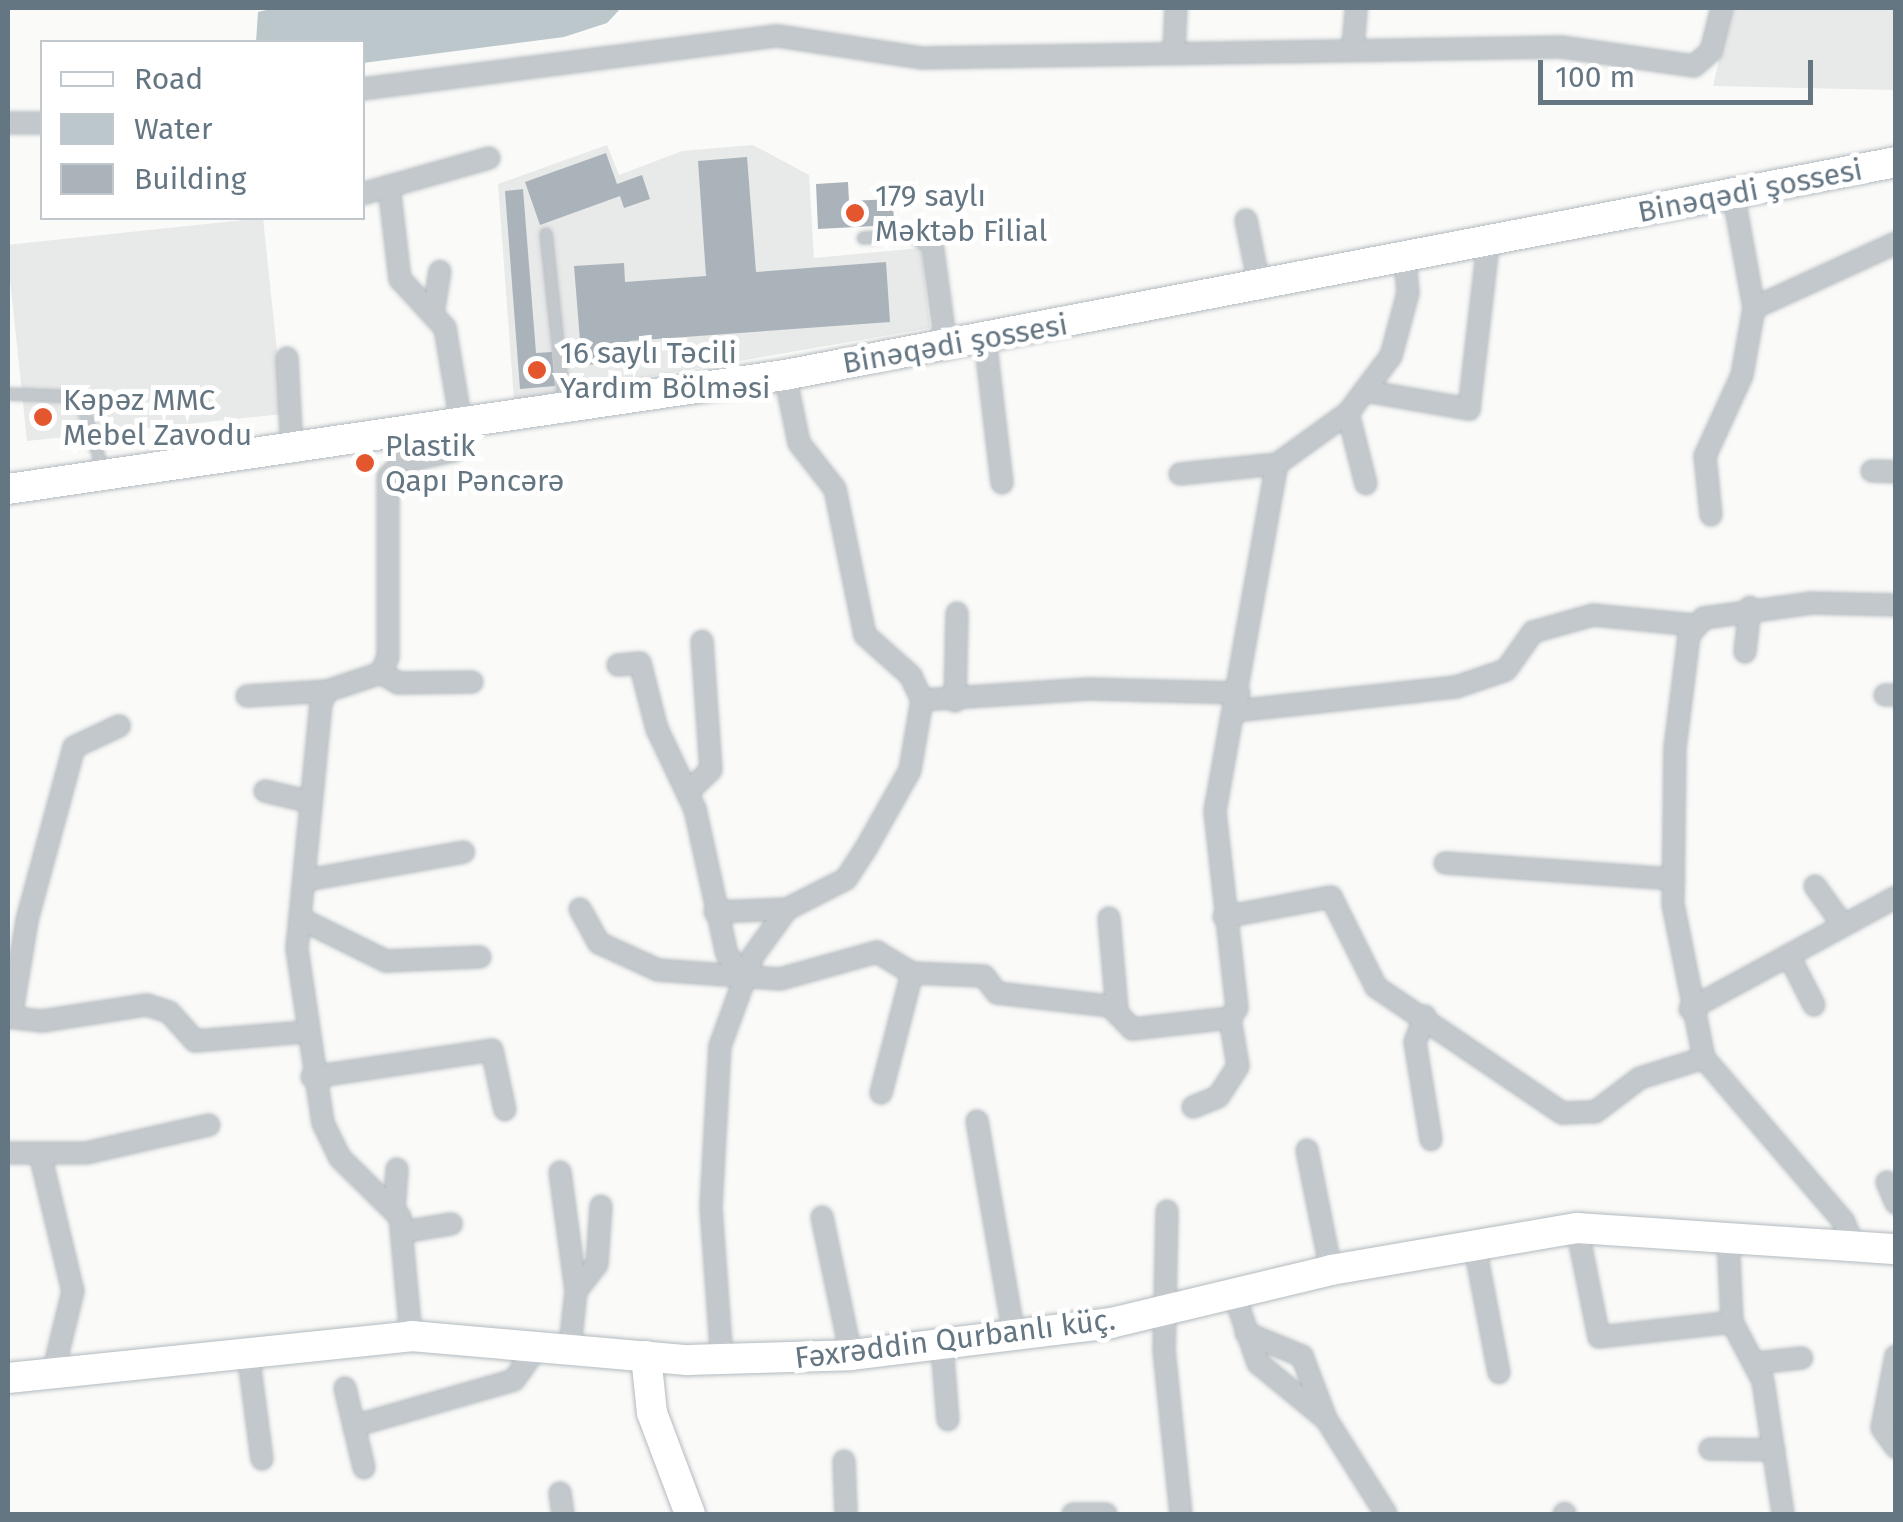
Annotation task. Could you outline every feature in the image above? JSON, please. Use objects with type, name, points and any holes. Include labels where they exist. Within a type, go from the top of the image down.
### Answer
[{"type":"street","points":[[1174,50],[1176,8]]},
{"type":"street","points":[[1353,46],[1356,8]]},
{"type":"street","points":[[365,89],[727,38],[800,38],[921,58],[1353,46],[1562,46],[1694,66],[1711,52],[1722,8]]},
{"type":"street","points":[[8,123],[40,124]]},
{"type":"street","points":[[365,193],[488,158]]},
{"type":"street","name":"Binəqədi şossesi","points":[[8,490],[462,429],[946,346],[1405,261],[1896,162]]},
{"type":"street","points":[[389,186],[400,278],[434,308]]},
{"type":"street","points":[[1711,515],[1705,456],[1742,374],[1754,308],[1732,193]]},
{"type":"street","points":[[1246,220],[1260,288]]},
{"type":"street","points":[[919,235],[932,243],[946,346]]},
{"type":"street","points":[[1754,308],[1896,243]]},
{"type":"street","points":[[1365,391],[1469,409],[1488,244]]},
{"type":"street","points":[[1180,474],[1277,464],[1348,413],[1399,336],[1405,261]]},
{"type":"street","points":[[381,672],[392,635],[388,477],[403,462],[452,451],[462,429],[434,308],[440,271]]},
{"type":"street","points":[[985,338],[1002,482]]},
{"type":"street","points":[[286,358],[292,450]]},
{"type":"street","points":[[716,912],[787,909],[846,879],[910,770],[922,700],[911,676],[866,635],[836,489],[799,443],[784,374]]},
{"type":"street","points":[[1348,413],[1366,484]]},
{"type":"street","points":[[1193,1107],[1218,1096],[1238,1066],[1230,1018],[1237,1008],[1215,812],[1277,464]]},
{"type":"street","points":[[1872,471],[1896,472]]},
{"type":"street","points":[[922,700],[955,702],[1088,689],[1237,702],[1498,676],[1521,638],[1593,615],[1694,625],[1750,608],[1896,605]]},
{"type":"street","points":[[1745,652],[1750,608]]},
{"type":"street","points":[[955,702],[957,613]]},
{"type":"street","points":[[1694,625],[1675,748],[1673,879],[1690,1009],[1704,1058],[1844,1222],[1854,1246]]},
{"type":"street","points":[[689,791],[711,770],[702,641]]},
{"type":"street","points":[[618,665],[640,663],[657,729],[689,791],[716,912],[744,977]]},
{"type":"street","points":[[381,672],[398,683],[472,682]]},
{"type":"street","points":[[247,696],[327,691],[381,672]]},
{"type":"street","points":[[327,691],[312,802],[303,920],[305,1032],[330,1145],[394,1210],[403,1232],[411,1336]]},
{"type":"street","points":[[120,726],[74,747],[27,920],[10,1018],[147,1006],[169,1012],[195,1041],[305,1032]]},
{"type":"street","points":[[265,792],[312,802]]},
{"type":"street","points":[[306,880],[464,852]]},
{"type":"street","points":[[1445,864],[1673,879]]},
{"type":"street","points":[[1815,886],[1843,925]]},
{"type":"street","points":[[1224,917],[1332,897],[1366,976],[1562,1113],[1595,1112],[1640,1078],[1704,1058]]},
{"type":"street","points":[[1690,1009],[1896,897]]},
{"type":"street","points":[[580,909],[599,944],[638,965],[744,977],[798,976],[877,952],[912,972],[979,974],[997,993],[1117,1010],[1141,1030],[1230,1018]]},
{"type":"street","points":[[722,1361],[712,1206],[720,1046],[744,977],[787,909]]},
{"type":"street","points":[[1109,918],[1117,1010]]},
{"type":"street","points":[[303,920],[386,961],[480,957]]},
{"type":"street","points":[[1789,956],[1814,1006]]},
{"type":"street","points":[[881,1093],[912,972]]},
{"type":"street","points":[[1425,1016],[1415,1042],[1432,1140]]},
{"type":"street","points":[[312,1077],[492,1050],[505,1110]]},
{"type":"street","points":[[977,1121],[1014,1336]]},
{"type":"street","points":[[8,1153],[86,1153],[208,1125]]},
{"type":"street","points":[[1308,1150],[1331,1270]]},
{"type":"street","points":[[40,1154],[72,1290],[53,1372]]},
{"type":"street","points":[[394,1210],[397,1169]]},
{"type":"street","points":[[560,1172],[576,1291]]},
{"type":"street","points":[[1887,1182],[1896,1204]]},
{"type":"street","points":[[354,1426],[514,1380],[555,1345],[576,1291],[596,1264],[602,1206]]},
{"type":"street","points":[[1168,1212],[1168,1312],[1181,1514]]},
{"type":"street","points":[[822,1217],[850,1355]]},
{"type":"street","points":[[403,1232],[451,1224]]},
{"type":"street","points":[[1577,1228],[1599,1337],[1732,1322]]},
{"type":"street","name":"Fəxrəddin Qurbanlı küç.","points":[[8,1378],[411,1336],[722,1361],[850,1355],[942,1346],[1168,1312],[1331,1270],[1474,1242],[1577,1228],[1896,1249]]},
{"type":"street","points":[[1728,1237],[1732,1322],[1756,1363],[1783,1514]]},
{"type":"street","points":[[1474,1242],[1500,1372]]},
{"type":"street","points":[[1234,1294],[1246,1333],[1272,1380],[1326,1418]]},
{"type":"street","points":[[1246,1333],[1302,1356],[1326,1418],[1386,1514]]},
{"type":"street","points":[[942,1346],[948,1420]]},
{"type":"street","points":[[248,1352],[262,1459]]},
{"type":"street","points":[[646,1356],[652,1413],[690,1514]]},
{"type":"street","points":[[1896,1356],[1882,1428],[1896,1447]]},
{"type":"street","points":[[1756,1363],[1802,1358]]},
{"type":"street","points":[[345,1388],[364,1468]]},
{"type":"street","points":[[1710,1448],[1774,1450]]},
{"type":"street","points":[[844,1461],[846,1514]]},
{"type":"street","points":[[1073,1514],[1106,1514]]},
{"type":"lane","points":[[546,234],[566,412]]},
{"type":"lane","points":[[862,238],[919,235]]},
{"type":"lane","points":[[8,394],[80,397],[92,414],[104,476]]},
{"type":"shaded area","points":[[1731,8],[1895,8],[1895,90],[1713,86]]},
{"type":"shaded area","points":[[607,145],[619,175],[682,151],[753,145],[809,175],[814,258],[921,248],[930,328],[514,400],[498,184]]},
{"type":"shaded area","points":[[263,220],[284,414],[27,441],[8,245]]},
{"type":"water","points":[[276,8],[621,8],[607,23],[564,37],[365,63],[365,40],[256,40],[258,12]]},
{"type":"building","points":[[606,153],[617,184],[642,175],[650,199],[624,208],[620,196],[540,225],[525,182]]},
{"type":"building","points":[[747,157],[756,272],[886,262],[890,322],[629,341],[630,362],[582,365],[574,266],[624,263],[625,282],[706,276],[698,161]]},
{"type":"building","points":[[848,182],[849,201],[893,199],[894,225],[818,229],[816,184]]},
{"type":"building","points":[[523,189],[536,353],[552,352],[555,386],[520,389],[505,191]]},
{"type":"place","name":"179 saylı Məktəb Filial","points":[[855,213]]},
{"type":"place","name":"16 saylı Təcili Yardım Bölməsi","points":[[537,370]]},
{"type":"place","name":"Kəpəz MMC Mebel Zavodu","points":[[43,417]]},
{"type":"place","name":"Plastik Qapı Pəncərə","points":[[365,463]]}]
